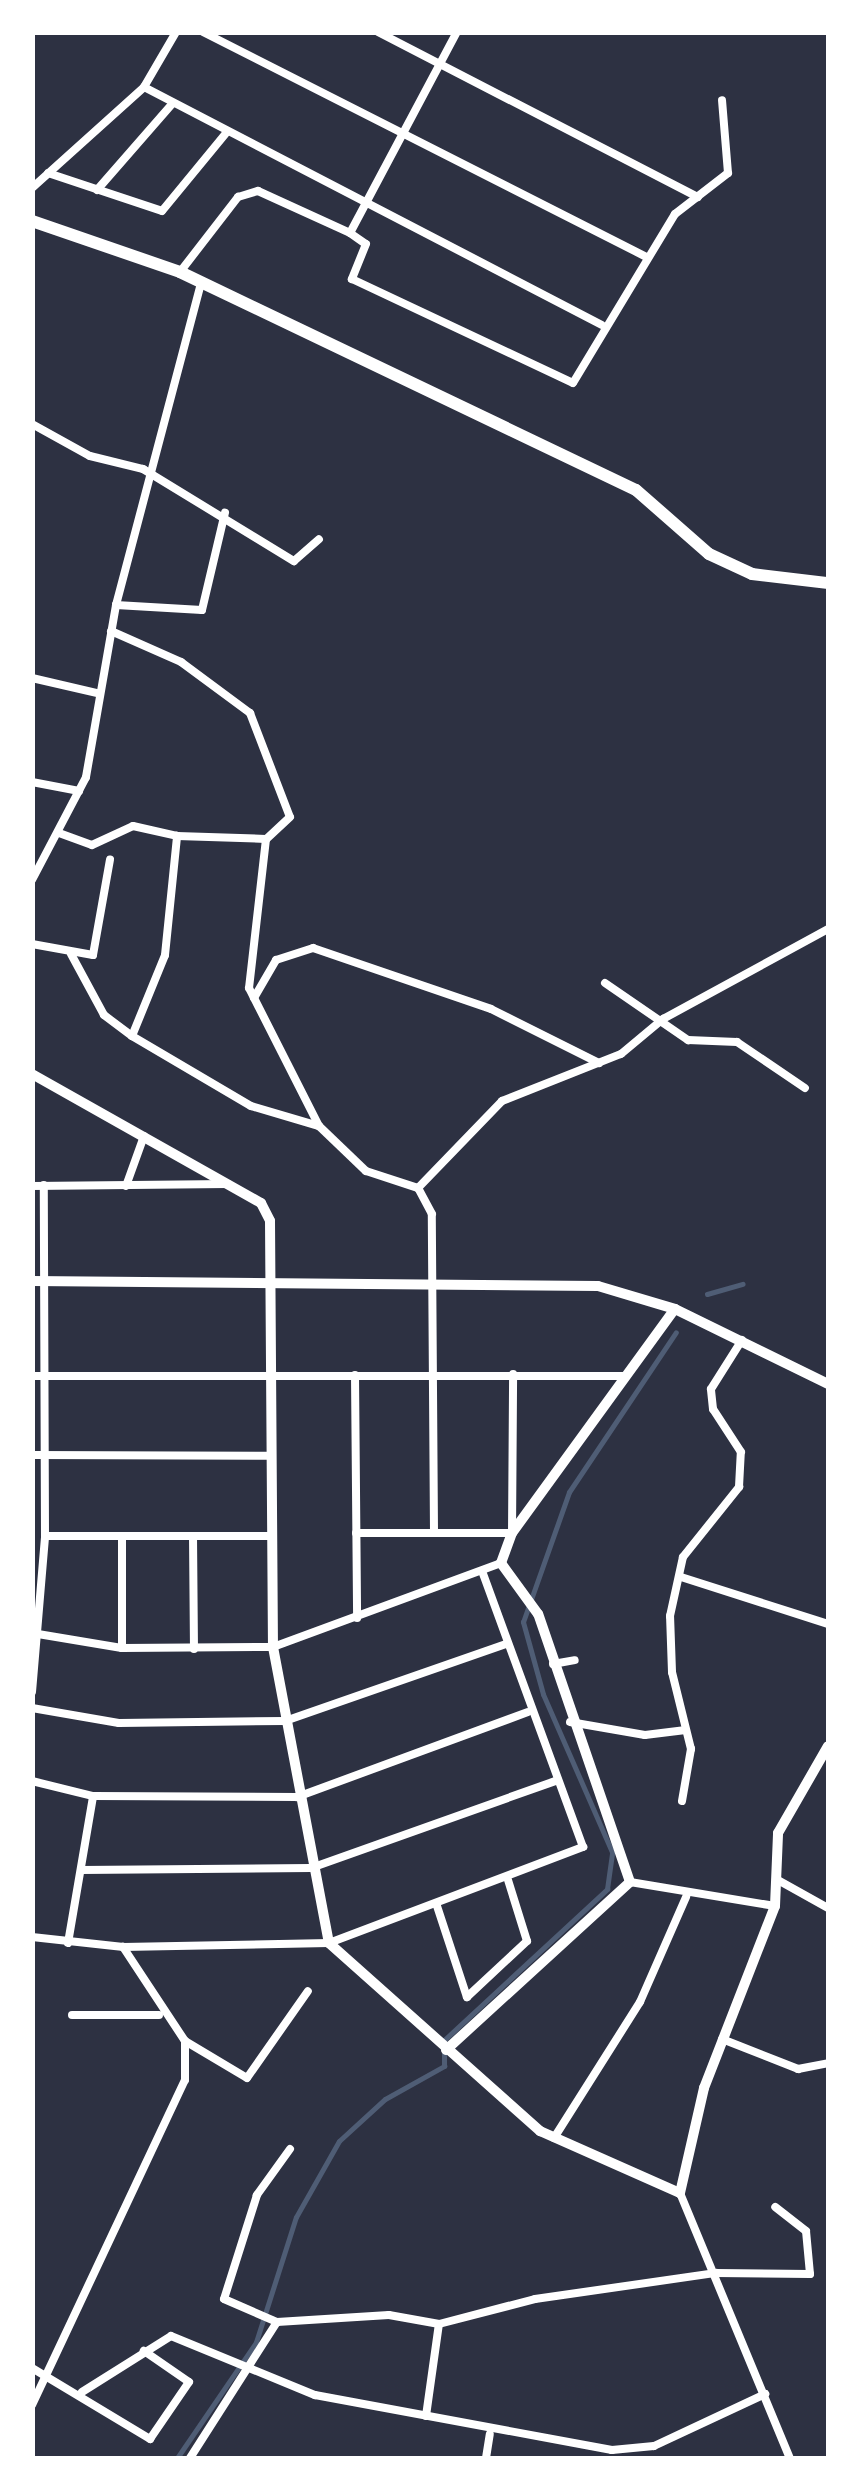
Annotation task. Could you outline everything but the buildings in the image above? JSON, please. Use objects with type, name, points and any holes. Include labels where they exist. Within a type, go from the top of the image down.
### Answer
[{"type":"main road","points":[[32,221],[180,272],[636,490],[709,554],[786,584],[828,584]]},
{"type":"street","points":[[32,188],[144,87],[176,32]]},
{"type":"street","points":[[203,32],[647,257]]},
{"type":"street","points":[[378,32],[698,198]]},
{"type":"street","points":[[350,233],[369,204],[457,32]]},
{"type":"street","points":[[144,87],[602,325]]},
{"type":"street","points":[[180,272],[238,198],[258,191],[366,244],[352,279],[574,383],[602,325],[647,257],[698,198],[728,172],[722,100]]},
{"type":"street","points":[[97,190],[172,104]]},
{"type":"street","points":[[48,173],[162,211],[227,132]]},
{"type":"street","points":[[32,880],[79,791],[116,605],[200,283]]},
{"type":"street","points":[[32,424],[90,456],[149,472],[225,513],[294,561],[318,540]]},
{"type":"street","points":[[116,605],[202,610],[225,513]]},
{"type":"street","points":[[111,631],[181,662],[250,712],[290,817],[266,839],[248,973],[254,998],[319,1126],[366,1171],[418,1188],[432,1214],[434,1532]]},
{"type":"street","points":[[32,678],[97,693]]},
{"type":"street","points":[[32,782],[79,791]]},
{"type":"street","points":[[59,833],[92,845],[133,826],[177,836],[266,839]]},
{"type":"street","points":[[132,1036],[162,969],[177,836]]},
{"type":"street","points":[[32,944],[93,955],[110,860]]},
{"type":"street","points":[[418,1188],[502,1101],[599,1063],[663,1019],[828,929]]},
{"type":"street","points":[[254,998],[276,960],[313,948],[491,1010],[599,1063]]},
{"type":"street","points":[[71,954],[104,1015],[132,1036],[251,1106],[319,1126]]},
{"type":"street","points":[[604,982],[663,1019],[688,1040],[737,1042],[805,1088]]},
{"type":"street","points":[[32,1074],[230,1184],[270,1221],[273,1647],[297,1797],[329,1944],[446,2050],[553,2139],[680,2193]]},
{"type":"street","points":[[126,1186],[144,1136]]},
{"type":"street","points":[[32,1186],[230,1184]]},
{"type":"street","points":[[32,1692],[46,1536],[44,1376],[38,1281],[44,1186]]},
{"type":"street","points":[[38,1281],[433,1279],[598,1286],[676,1309],[828,1384]]},
{"type":"street","points":[[37,1634],[122,1648],[273,1647],[484,1574],[501,1563],[512,1533],[676,1309]]},
{"type":"street","points":[[682,1801],[686,1730],[671,1653],[680,1577],[683,1557],[739,1487],[741,1452],[713,1409],[711,1389],[742,1340]]},
{"type":"street","points":[[512,1533],[513,1374]]},
{"type":"street","points":[[32,1376],[626,1376]]},
{"type":"street","points":[[355,1376],[357,1618]]},
{"type":"street","points":[[32,1455],[272,1456]]},
{"type":"street","points":[[356,1532],[512,1533]]},
{"type":"street","points":[[46,1536],[272,1536]]},
{"type":"street","points":[[193,1536],[194,1649]]},
{"type":"street","points":[[122,1537],[122,1648]]},
{"type":"street","points":[[501,1563],[538,1614],[570,1722],[630,1882]]},
{"type":"street","points":[[32,1937],[122,1948],[329,1944],[508,1880],[583,1846],[528,1712],[484,1574]]},
{"type":"street","points":[[680,1577],[828,1624]]},
{"type":"street","points":[[32,1708],[118,1723],[285,1721],[506,1644]]},
{"type":"street","points":[[553,1664],[575,1660]]},
{"type":"street","points":[[32,1782],[93,1796],[297,1797],[528,1712]]},
{"type":"street","points":[[570,1722],[645,1735],[686,1730]]},
{"type":"street","points":[[790,2458],[680,2193],[722,2039],[775,1906],[778,1833],[828,1746]]},
{"type":"street","points":[[81,1870],[311,1868],[554,1782]]},
{"type":"street","points":[[68,1942],[93,1796]]},
{"type":"street","points":[[776,1879],[828,1908]]},
{"type":"street","points":[[436,1906],[467,1997],[527,1940],[508,1880]]},
{"type":"street","points":[[630,1882],[686,1897],[775,1906]]},
{"type":"street","points":[[446,2050],[630,1882]]},
{"type":"street","points":[[553,2139],[640,2002],[686,1897]]},
{"type":"street","points":[[122,1948],[159,2014],[185,2042],[247,2078],[308,1991]]},
{"type":"street","points":[[72,2015],[159,2014]]},
{"type":"street","points":[[722,2039],[798,2069],[828,2063]]},
{"type":"street","points":[[32,2404],[50,2376],[176,2102],[185,2042]]},
{"type":"street","points":[[290,2149],[257,2195],[224,2299],[277,2322],[389,2314],[439,2324],[535,2299],[716,2272],[810,2274],[806,2230],[775,2207]]},
{"type":"street","points":[[190,2458],[250,2373],[277,2322]]},
{"type":"street","points":[[426,2416],[439,2324]]},
{"type":"street","points":[[82,2392],[170,2336],[236,2363],[250,2373],[490,2434],[612,2450],[654,2446],[765,2394]]},
{"type":"street","points":[[32,2368],[82,2392],[150,2438],[190,2382],[144,2351]]},
{"type":"street","points":[[486,2458],[490,2434]]},
{"type":"street","points":[[654,2446],[658,2458]]},
{"type":"waterway","points":[[707,1294],[743,1284]]},
{"type":"waterway","points":[[443,2041],[607,1889],[612,1852],[543,1694],[523,1622],[569,1492],[676,1332]]},
{"type":"waterway","points":[[177,2458],[256,2342],[296,2217],[339,2141],[385,2099],[444,2066],[444,2052]]}]
